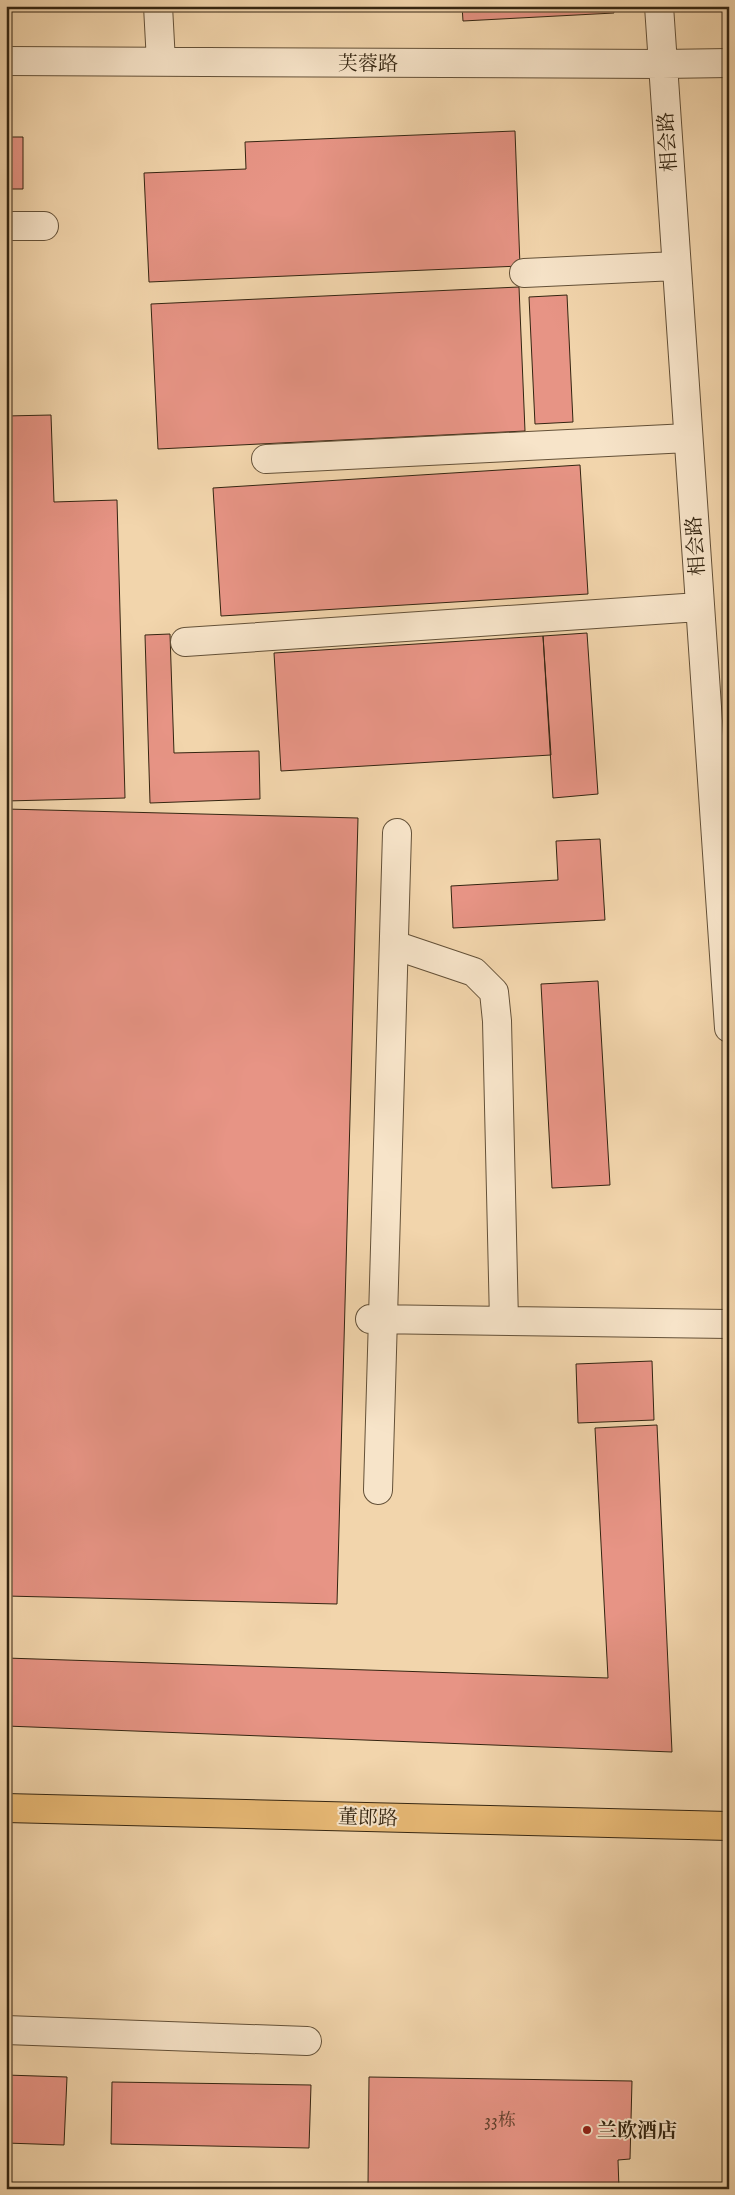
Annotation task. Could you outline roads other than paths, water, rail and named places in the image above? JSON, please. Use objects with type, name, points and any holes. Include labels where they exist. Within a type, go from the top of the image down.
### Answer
[{"type":"main road","name":"董郎路","points":[[6,1808],[729,1826]]},
{"type":"street","points":[[158,6],[161,62]]},
{"type":"street","name":"相会路","points":[[659,6],[729,1028]]},
{"type":"street","name":"芙蓉路","points":[[6,61],[729,63]]},
{"type":"street","points":[[6,226],[44,226]]},
{"type":"street","points":[[524,273],[676,266]]},
{"type":"street","points":[[266,459],[688,438]]},
{"type":"street","points":[[185,642],[699,607]]},
{"type":"street","points":[[378,1490],[377,1319],[398,834]]},
{"type":"street","points":[[394,946],[474,972],[494,992],[497,1021],[504,1321]]},
{"type":"street","points":[[377,1319],[729,1324]]},
{"type":"street","points":[[6,2030],[307,2041]]},
{"type":"place","name":"兰欧酒店","points":[[587,2130]]}]
